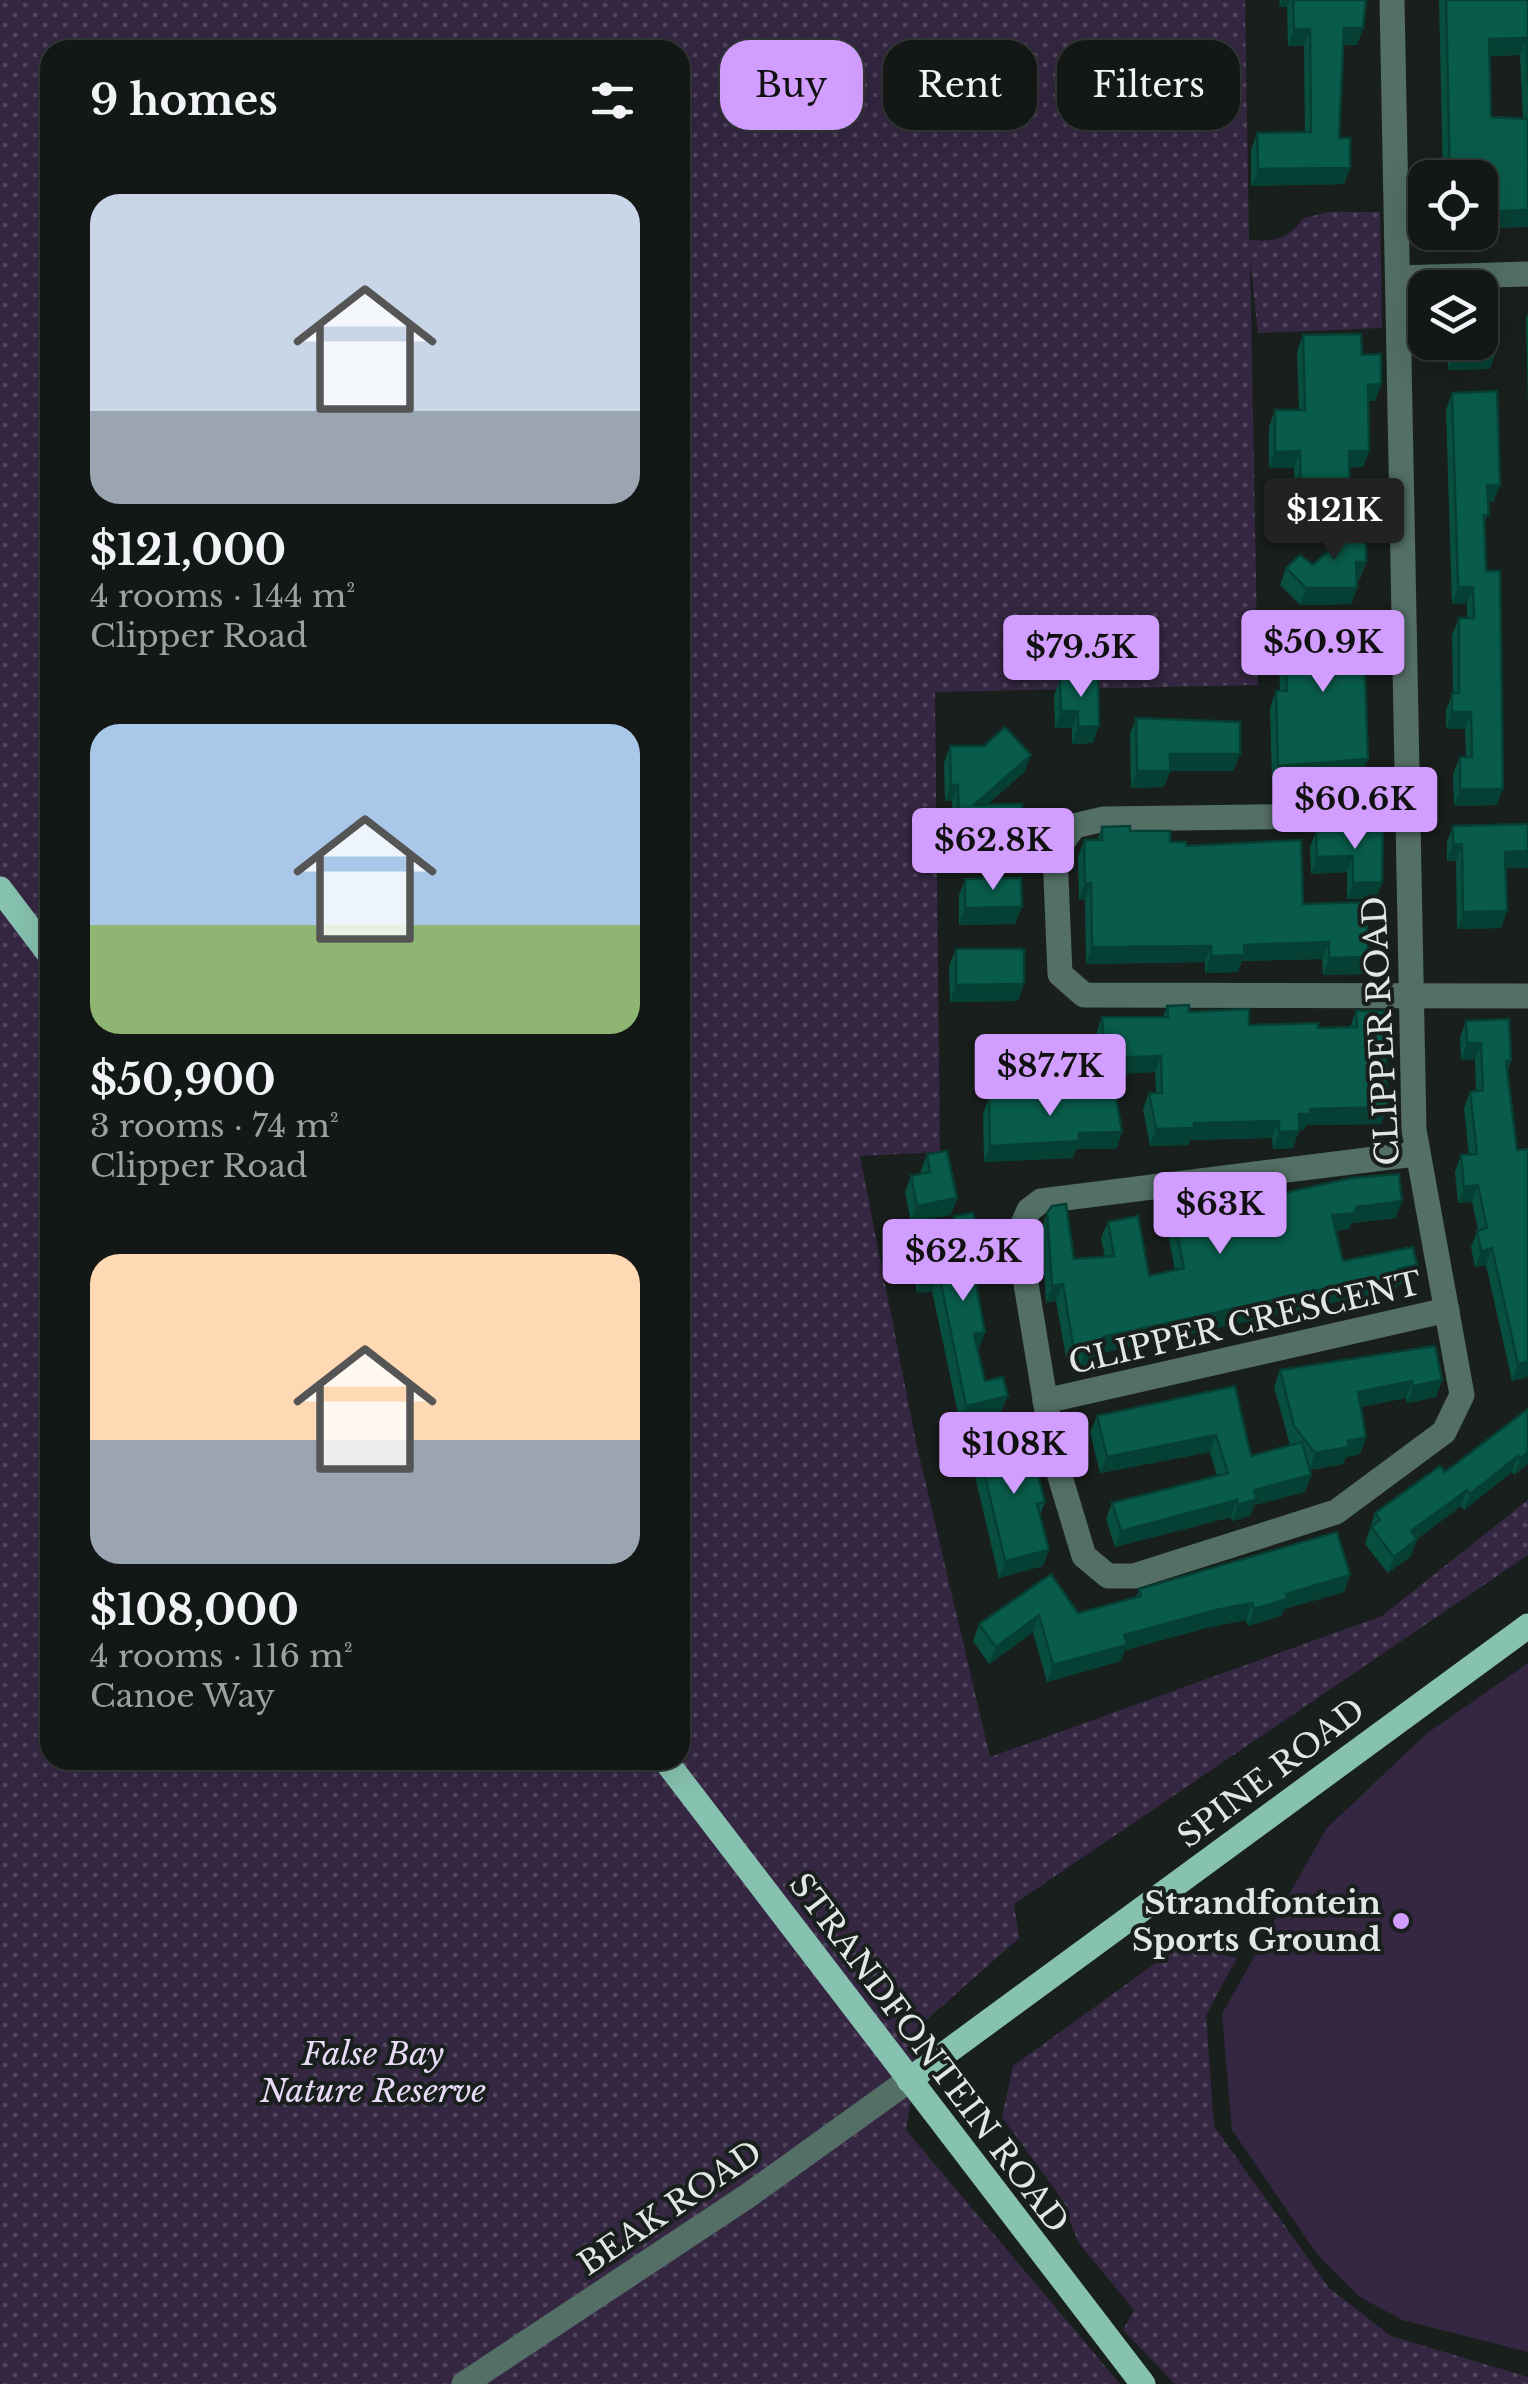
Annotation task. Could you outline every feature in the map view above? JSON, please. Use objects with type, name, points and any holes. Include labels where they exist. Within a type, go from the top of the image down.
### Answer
[{"type":"main road","points":[[0,889],[40,941]]},
{"type":"main road","name":"SPINE ROAD","points":[[909,2080],[1528,1626]]},
{"type":"main road","name":"STRANDFONTEIN ROAD","points":[[673,1770],[1143,2384]]},
{"type":"street","name":"CLIPPER ROAD","points":[[1045,1401],[1055,1460],[1084,1556],[1097,1571],[1120,1578],[1314,1522],[1336,1512],[1444,1432],[1462,1394],[1416,1154],[1409,994],[1392,0]]},
{"type":"street","points":[[1398,278],[1528,274]]},
{"type":"street","points":[[1406,816],[1088,820],[1064,835],[1055,853],[1056,956],[1065,982],[1084,994],[1528,996]]},
{"type":"street","name":"CLIPPER CRESCENT","points":[[1416,1154],[1042,1201],[1029,1210],[1018,1235],[1045,1401],[1447,1310]]},
{"type":"street","name":"BEAK ROAD","points":[[464,2384],[732,2206],[909,2080]]},
{"type":"green space","name":"False Bay Nature Reserve","points":[[0,0],[1245,0],[1249,240],[1281,238],[1304,218],[1329,212],[1380,212],[1382,328],[1258,333],[1250,259],[1258,685],[935,692],[940,1152],[860,1156],[916,1442],[990,1757],[1382,1616],[1528,1500],[1528,1555],[1014,1904],[1019,1938],[924,2022],[906,2130],[1120,2384],[0,2384]]},
{"type":"green space","name":"Strandfontein Sports Ground","points":[[1528,1663],[1528,2352],[1402,2320],[1360,2297],[1317,2254],[1232,2130],[1222,2014],[1326,1829],[1426,1734]]},
{"type":"green space","points":[[1182,1944],[1237,1958],[1206,2015],[1214,2126],[1329,2288],[1391,2336],[1528,2377],[1528,2384],[1175,2384],[1123,2330],[1134,2310],[1078,2242],[1061,2198],[1002,2117],[1013,2066]]},
{"type":"building","points":[[1293,0],[1366,0],[1363,28],[1344,28],[1339,138],[1350,138],[1350,168],[1258,169],[1257,133],[1311,132],[1310,29],[1294,29]]},
{"type":"building","points":[[1446,0],[1528,0],[1528,83],[1526,38],[1489,39],[1491,117],[1528,119],[1528,210],[1498,211],[1498,160],[1450,160]]},
{"type":"building","points":[[1361,334],[1362,355],[1381,354],[1381,384],[1368,385],[1369,451],[1349,451],[1350,517],[1301,518],[1300,451],[1275,452],[1275,410],[1305,410],[1303,335]]},
{"type":"building","points":[[1497,391],[1500,485],[1487,485],[1489,515],[1484,515],[1486,571],[1500,571],[1503,789],[1460,789],[1460,757],[1472,757],[1471,712],[1452,712],[1452,693],[1459,693],[1459,618],[1474,618],[1473,587],[1458,587],[1452,393]]},
{"type":"building","points":[[1366,517],[1366,562],[1356,562],[1357,588],[1306,588],[1286,568],[1300,555],[1313,565]]},
{"type":"building","points":[[1363,622],[1368,759],[1278,766],[1276,691],[1287,691],[1285,625]]},
{"type":"building","points":[[1098,678],[1099,726],[1078,727],[1078,711],[1061,711],[1060,679]]},
{"type":"building","points":[[1136,718],[1240,722],[1240,754],[1170,754],[1170,771],[1137,771]]},
{"type":"building","points":[[1005,727],[1031,755],[974,805],[1022,804],[1023,839],[959,840],[958,785],[951,785],[950,746],[984,746]]},
{"type":"building","points":[[1528,824],[1528,851],[1505,852],[1507,911],[1463,912],[1462,844],[1453,845],[1453,826]]},
{"type":"building","points":[[1130,826],[1130,831],[1170,831],[1170,842],[1186,842],[1186,846],[1301,840],[1303,904],[1366,902],[1368,957],[1329,958],[1329,942],[1244,945],[1245,955],[1211,956],[1211,946],[1092,947],[1091,883],[1085,883],[1084,840],[1102,840],[1102,827]]},
{"type":"building","points":[[1316,831],[1383,831],[1382,882],[1353,883],[1353,856],[1317,857]]},
{"type":"building","points":[[1021,878],[1022,907],[965,908],[965,879]]},
{"type":"building","points":[[956,949],[1024,949],[1024,984],[956,985]]},
{"type":"building","points":[[1189,1005],[1189,1012],[1249,1009],[1249,1025],[1318,1023],[1318,1028],[1357,1027],[1356,1011],[1385,1011],[1387,1107],[1310,1109],[1311,1114],[1299,1114],[1299,1131],[1279,1132],[1279,1121],[1194,1123],[1194,1128],[1156,1129],[1149,1093],[1162,1093],[1161,1056],[1104,1058],[1102,1017],[1168,1017],[1167,1006]]},
{"type":"building","points":[[1509,1019],[1511,1061],[1506,1061],[1517,1150],[1528,1149],[1528,1362],[1518,1364],[1492,1248],[1481,1251],[1477,1231],[1487,1228],[1478,1185],[1464,1187],[1461,1155],[1477,1154],[1470,1092],[1483,1090],[1481,1043],[1467,1043],[1466,1021]]},
{"type":"building","points":[[989,1097],[1116,1098],[1122,1132],[1079,1133],[1079,1141],[990,1146]]},
{"type":"building","points":[[947,1151],[957,1198],[917,1206],[911,1176],[930,1172],[927,1154]]},
{"type":"building","points":[[1399,1174],[1402,1201],[1356,1207],[1355,1213],[1332,1215],[1343,1261],[1413,1247],[1417,1265],[1398,1269],[1400,1278],[1351,1287],[1351,1283],[1103,1337],[1106,1351],[1084,1355],[1073,1345],[1063,1284],[1052,1286],[1047,1213],[1052,1206],[1066,1204],[1074,1259],[1114,1256],[1108,1222],[1138,1216],[1149,1276],[1184,1268],[1169,1192],[1195,1187],[1197,1194],[1253,1183],[1257,1199],[1351,1178]]},
{"type":"building","points":[[973,1213],[988,1266],[973,1268],[985,1332],[974,1334],[985,1381],[1003,1377],[1008,1396],[966,1406],[939,1274],[923,1277],[917,1245],[958,1238],[954,1216]]},
{"type":"building","points":[[1435,1346],[1442,1380],[1413,1386],[1412,1381],[1358,1392],[1366,1437],[1348,1441],[1349,1447],[1315,1453],[1294,1426],[1280,1370]]},
{"type":"building","points":[[1235,1386],[1251,1456],[1302,1442],[1311,1475],[1254,1490],[1257,1499],[1238,1505],[1237,1500],[1121,1531],[1112,1503],[1228,1473],[1216,1435],[1107,1457],[1097,1416]]},
{"type":"building","points":[[1528,1409],[1528,1452],[1411,1531],[1417,1539],[1394,1557],[1371,1527],[1380,1520],[1375,1513],[1440,1466],[1445,1472]]},
{"type":"building","points":[[1015,1433],[1018,1446],[1023,1445],[1031,1477],[1038,1475],[1045,1502],[1037,1504],[1049,1550],[1005,1561],[977,1442]]},
{"type":"building","points":[[1337,1532],[1350,1575],[1286,1594],[1287,1599],[1254,1609],[1252,1603],[1216,1610],[1124,1635],[1127,1645],[1053,1665],[1039,1615],[996,1647],[979,1624],[1051,1574],[1078,1613],[1141,1596],[1139,1589]]},
{"type":"place","name":"Strandfontein Sports Ground","points":[[1401,1921]]}]
